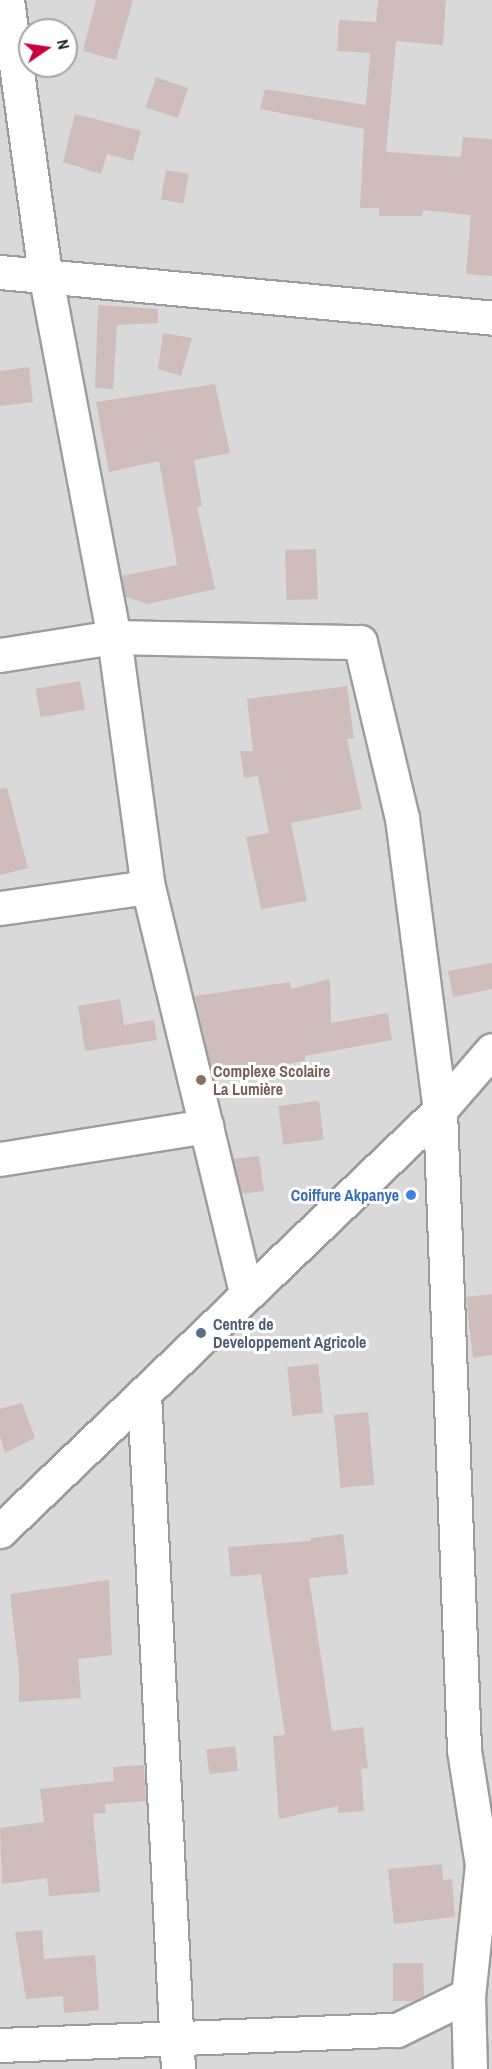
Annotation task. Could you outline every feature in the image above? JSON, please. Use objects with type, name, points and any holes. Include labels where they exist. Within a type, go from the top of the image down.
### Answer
[{"type":"street","points":[[7,0],[45,273],[114,637],[148,887],[246,1293]]},
{"type":"street","points":[[0,272],[45,273],[492,318]]},
{"type":"street","points":[[0,655],[114,637],[360,642],[402,818],[440,1110],[464,1750],[482,1865],[468,1995],[470,2069]]},
{"type":"street","points":[[0,908],[148,887]]},
{"type":"street","points":[[0,1531],[246,1293],[440,1110],[492,1050]]},
{"type":"street","points":[[0,1159],[206,1126]]},
{"type":"street","points":[[144,1394],[169,1849],[176,2054]]},
{"type":"street","points":[[0,2045],[176,2054],[397,2030],[468,1995]]},
{"type":"shaded area","points":[[0,0],[492,0],[492,2069],[0,2069]]},
{"type":"building","points":[[96,0],[133,0],[116,60],[83,51]]},
{"type":"building","points":[[378,0],[446,0],[443,45],[396,41],[386,152],[461,157],[463,137],[492,139],[492,276],[466,274],[471,215],[423,210],[422,216],[379,216],[379,208],[360,208],[364,129],[260,109],[265,89],[366,105],[370,53],[337,51],[339,20],[376,22]]},
{"type":"building","points":[[156,77],[188,88],[178,118],[146,107]]},
{"type":"building","points":[[75,114],[141,131],[133,161],[107,154],[101,174],[63,162]]},
{"type":"building","points":[[166,170],[189,174],[183,204],[161,200]]},
{"type":"building","points":[[98,305],[158,309],[158,323],[117,325],[113,389],[95,388]]},
{"type":"building","points":[[163,333],[192,338],[181,376],[158,369]]},
{"type":"building","points":[[29,367],[33,402],[0,406],[0,371]]},
{"type":"building","points":[[215,384],[230,453],[194,460],[202,506],[197,507],[215,589],[148,604],[126,597],[121,576],[177,565],[159,461],[109,472],[96,402]]},
{"type":"building","points":[[316,549],[318,599],[287,600],[285,550]]},
{"type":"building","points":[[80,681],[85,710],[41,717],[36,689]]},
{"type":"building","points":[[347,686],[354,738],[347,739],[362,809],[291,823],[307,901],[261,909],[246,837],[269,833],[258,776],[244,778],[240,751],[253,751],[247,699]]},
{"type":"building","points":[[7,788],[28,868],[0,875],[0,789]]},
{"type":"building","points":[[492,963],[492,989],[453,997],[448,971]]},
{"type":"building","points":[[330,979],[331,1023],[388,1013],[392,1040],[305,1056],[305,1061],[213,1077],[195,996],[290,982],[291,989]]},
{"type":"building","points":[[120,999],[124,1025],[154,1020],[157,1040],[85,1051],[78,1006]]},
{"type":"building","points":[[319,1101],[324,1140],[283,1145],[278,1106]]},
{"type":"building","points":[[259,1156],[264,1191],[242,1194],[233,1159]]},
{"type":"building","points":[[492,1294],[492,1355],[473,1358],[466,1297]]},
{"type":"building","points":[[318,1364],[323,1413],[292,1416],[287,1367]]},
{"type":"building","points":[[22,1403],[35,1438],[5,1453],[0,1436],[0,1409]]},
{"type":"building","points":[[368,1412],[374,1485],[340,1488],[334,1415]]},
{"type":"building","points":[[343,1534],[348,1574],[309,1578],[332,1731],[363,1727],[368,1768],[361,1769],[364,1811],[338,1813],[338,1806],[279,1819],[273,1736],[285,1735],[261,1574],[231,1577],[228,1547],[311,1541],[311,1538]]},
{"type":"building","points":[[109,1580],[112,1655],[78,1659],[81,1698],[19,1702],[19,1672],[10,1594]]},
{"type":"building","points":[[235,1746],[238,1771],[209,1774],[206,1750]]},
{"type":"building","points":[[144,1765],[146,1801],[105,1804],[106,1813],[93,1814],[100,1892],[49,1896],[47,1878],[2,1884],[0,1828],[44,1822],[40,1789],[114,1781],[113,1767]]},
{"type":"building","points":[[442,1864],[443,1880],[452,1879],[455,1917],[394,1924],[388,1869]]},
{"type":"building","points":[[42,1930],[44,1959],[95,1955],[99,2010],[64,2013],[63,1996],[26,1999],[15,1932]]},
{"type":"building","points":[[393,1963],[423,1963],[424,1996],[413,2001],[393,2001]]},
{"type":"place","name":"Complexe Scolaire La Lumière","points":[[201,1080]]},
{"type":"place","name":"Coiffure Akpanye","points":[[411,1195]]},
{"type":"place","name":"Centre de Developpement Agricole","points":[[201,1333]]}]
